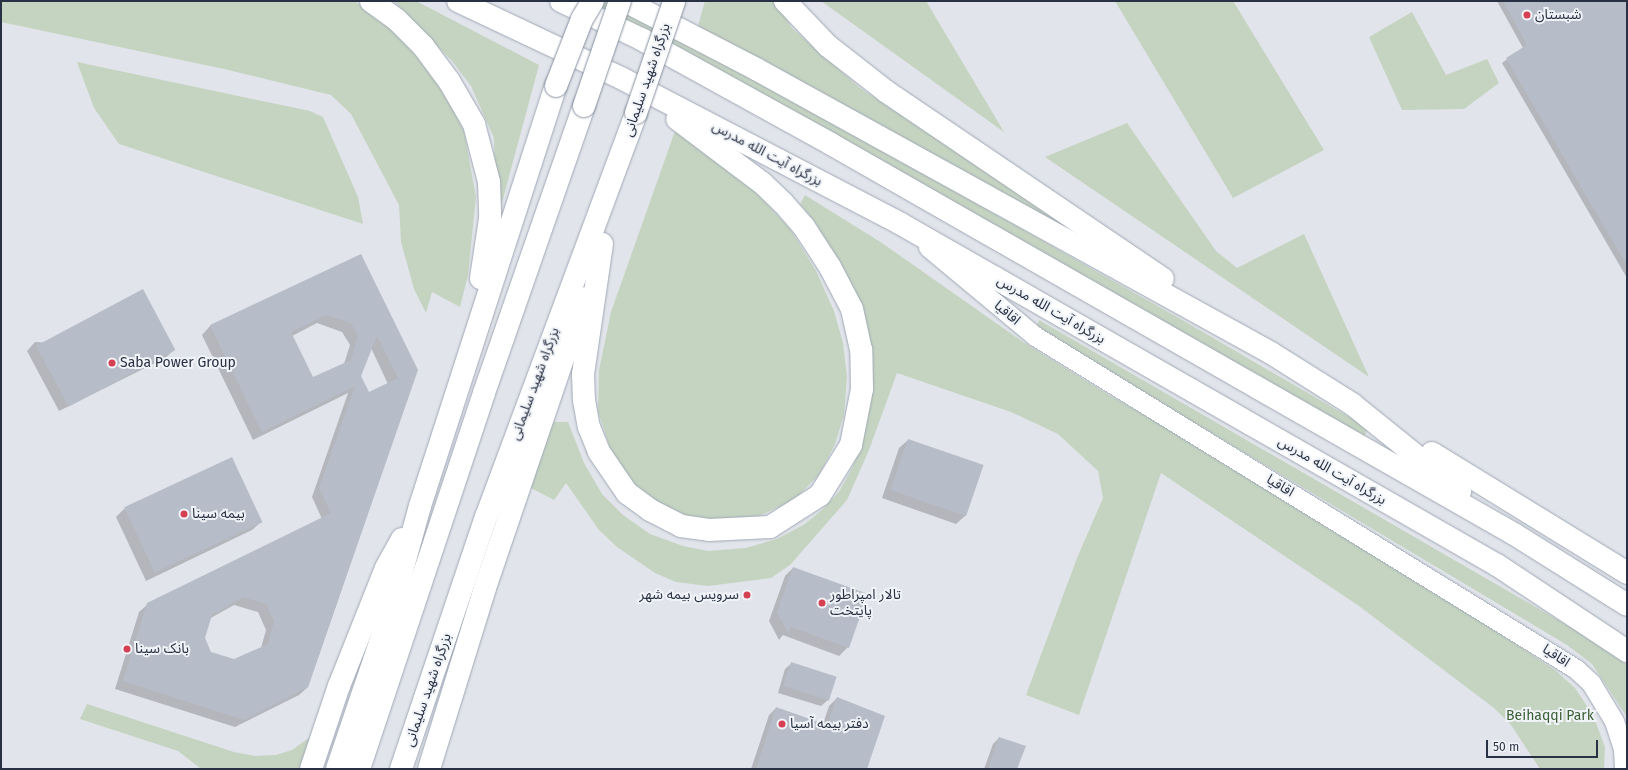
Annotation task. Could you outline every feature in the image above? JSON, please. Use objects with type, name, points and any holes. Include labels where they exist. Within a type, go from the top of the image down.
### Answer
[{"type":"highway","points":[[371,1],[397,20],[423,46],[463,103],[483,152],[489,182],[490,219],[473,338]]},
{"type":"highway","name":"بزرگراه آیت الله مدرس","points":[[458,1],[621,78],[901,224],[1497,565],[1627,651]]},
{"type":"highway","points":[[560,1],[641,39],[831,144],[1514,534],[1627,605]]},
{"type":"highway","points":[[337,769],[392,608],[420,506],[473,338],[556,86],[582,19],[593,1]]},
{"type":"highway","points":[[359,769],[484,393],[620,1]]},
{"type":"highway","points":[[625,1],[756,69],[1271,353]]},
{"type":"highway","name":"بزرگراه شهید سلیمانی","points":[[401,769],[486,517],[636,113],[674,1]]},
{"type":"highway","points":[[785,1],[828,46],[887,92],[1271,353],[1627,573]]},
{"type":"highway","points":[[602,244],[582,374],[584,400],[589,427],[598,452],[627,493],[650,510],[682,526],[710,530],[770,527],[820,495],[851,445],[862,389],[861,350],[852,309],[830,267],[804,227],[783,203],[762,183],[621,78]]},
{"type":"highway","points":[[429,769],[484,588],[623,182],[636,113]]},
{"type":"highway","points":[[1352,404],[1514,534]]},
{"type":"highway","points":[[312,769],[339,686],[386,568],[420,506]]},
{"type":"main road","name":"اقاقیا","points":[[901,224],[1035,336],[1576,669],[1590,683],[1614,721],[1623,749],[1624,769]]},
{"type":"green space","points":[[1,1],[354,1],[368,9],[401,33],[442,89],[464,131],[476,197],[468,275],[460,307],[432,292],[426,313],[414,289],[401,242],[399,205],[351,114],[331,95],[224,69],[1,22]]},
{"type":"green space","points":[[394,1],[416,1],[539,65],[496,225],[494,138],[471,86],[452,61]]},
{"type":"green space","points":[[578,1],[608,1],[697,45],[1184,321],[1368,428],[1364,437]]},
{"type":"green space","points":[[705,1],[774,1],[792,28],[860,88],[1104,251],[1101,256],[698,26]]},
{"type":"green space","points":[[821,1],[926,1],[1004,132]]},
{"type":"green space","points":[[1115,1],[1233,1],[1324,150],[1233,198]]},
{"type":"green space","points":[[1412,12],[1446,75],[1487,59],[1499,83],[1464,109],[1402,110],[1369,37]]},
{"type":"green space","points":[[77,62],[310,111],[323,117],[358,197],[363,224],[119,144],[94,108]]},
{"type":"green space","points":[[1127,123],[1216,251],[1237,268],[1304,234],[1369,377],[1045,157]]},
{"type":"green space","points":[[675,131],[752,188],[791,230],[816,271],[834,311],[843,343],[847,377],[844,415],[835,444],[819,475],[794,500],[759,516],[728,522],[688,518],[654,501],[633,484],[611,451],[598,411],[599,370],[611,312]]},
{"type":"green space","name":"Beihaqqi Park","points":[[805,195],[882,243],[1023,342],[1109,395],[1323,516],[1555,670],[1575,688],[1593,715],[1605,747],[1604,769],[1540,769],[1511,725],[1494,708],[1359,606],[1161,473],[1079,715],[1026,695],[1077,558],[1103,498],[1098,471],[1058,434],[1011,412],[897,373],[869,450],[847,500],[790,565],[771,578],[708,586],[676,582],[655,573],[617,547],[599,530],[566,483],[554,500],[531,488],[553,422],[568,422],[584,463],[602,494],[623,515],[650,534],[683,546],[708,551],[746,548],[777,539],[805,524],[823,509],[839,492],[852,468],[863,441],[871,393],[849,282],[815,222],[800,204]]},
{"type":"green space","points":[[1039,320],[1598,643],[1627,665],[1627,717],[1592,664],[1567,645],[1036,328]]},
{"type":"green space","points":[[87,704],[234,752],[255,756],[276,755],[292,750],[313,735],[301,769],[201,769],[178,751],[80,719]]},
{"type":"building","points":[[1503,1],[1627,1],[1627,266],[1506,58],[1527,45]]},
{"type":"building","points":[[361,254],[418,370],[308,687],[244,720],[123,681],[147,603],[331,513],[319,488],[355,386],[262,432],[210,325]],"holes":[[[326,315],[351,323],[358,336],[351,360],[313,377],[291,332]],[[377,336],[398,378],[369,392],[361,376]],[[243,597],[266,604],[274,621],[268,644],[234,659],[211,652],[205,638],[212,615]]]},
{"type":"building","points":[[143,289],[175,350],[69,407],[36,346]]},
{"type":"building","points":[[908,439],[984,465],[966,516],[890,490]]},
{"type":"building","points":[[232,457],[262,522],[155,573],[124,507]]},
{"type":"building","name":"تالار امپراطور پایتخت","points":[[793,567],[868,594],[849,648],[791,627],[788,632],[777,612]]},
{"type":"building","points":[[791,662],[837,677],[829,701],[783,686]]},
{"type":"building","points":[[837,697],[885,716],[867,769],[756,769],[776,707],[827,725]]},
{"type":"building","points":[[999,737],[1026,746],[1017,769],[988,769]]},
{"type":"place","name":"شبستان","points":[[1527,15]]},
{"type":"place","name":"Saba Power Group","points":[[112,363]]},
{"type":"place","name":"بیمه سینا","points":[[184,514]]},
{"type":"place","name":"سرویس بیمه شهر","points":[[747,595]]},
{"type":"place","name":"تالار امپراطور پایتخت","points":[[822,603]]},
{"type":"place","name":"بانک سینا","points":[[127,649]]},
{"type":"place","name":"دفتر بیمه آسیا","points":[[782,724]]}]
